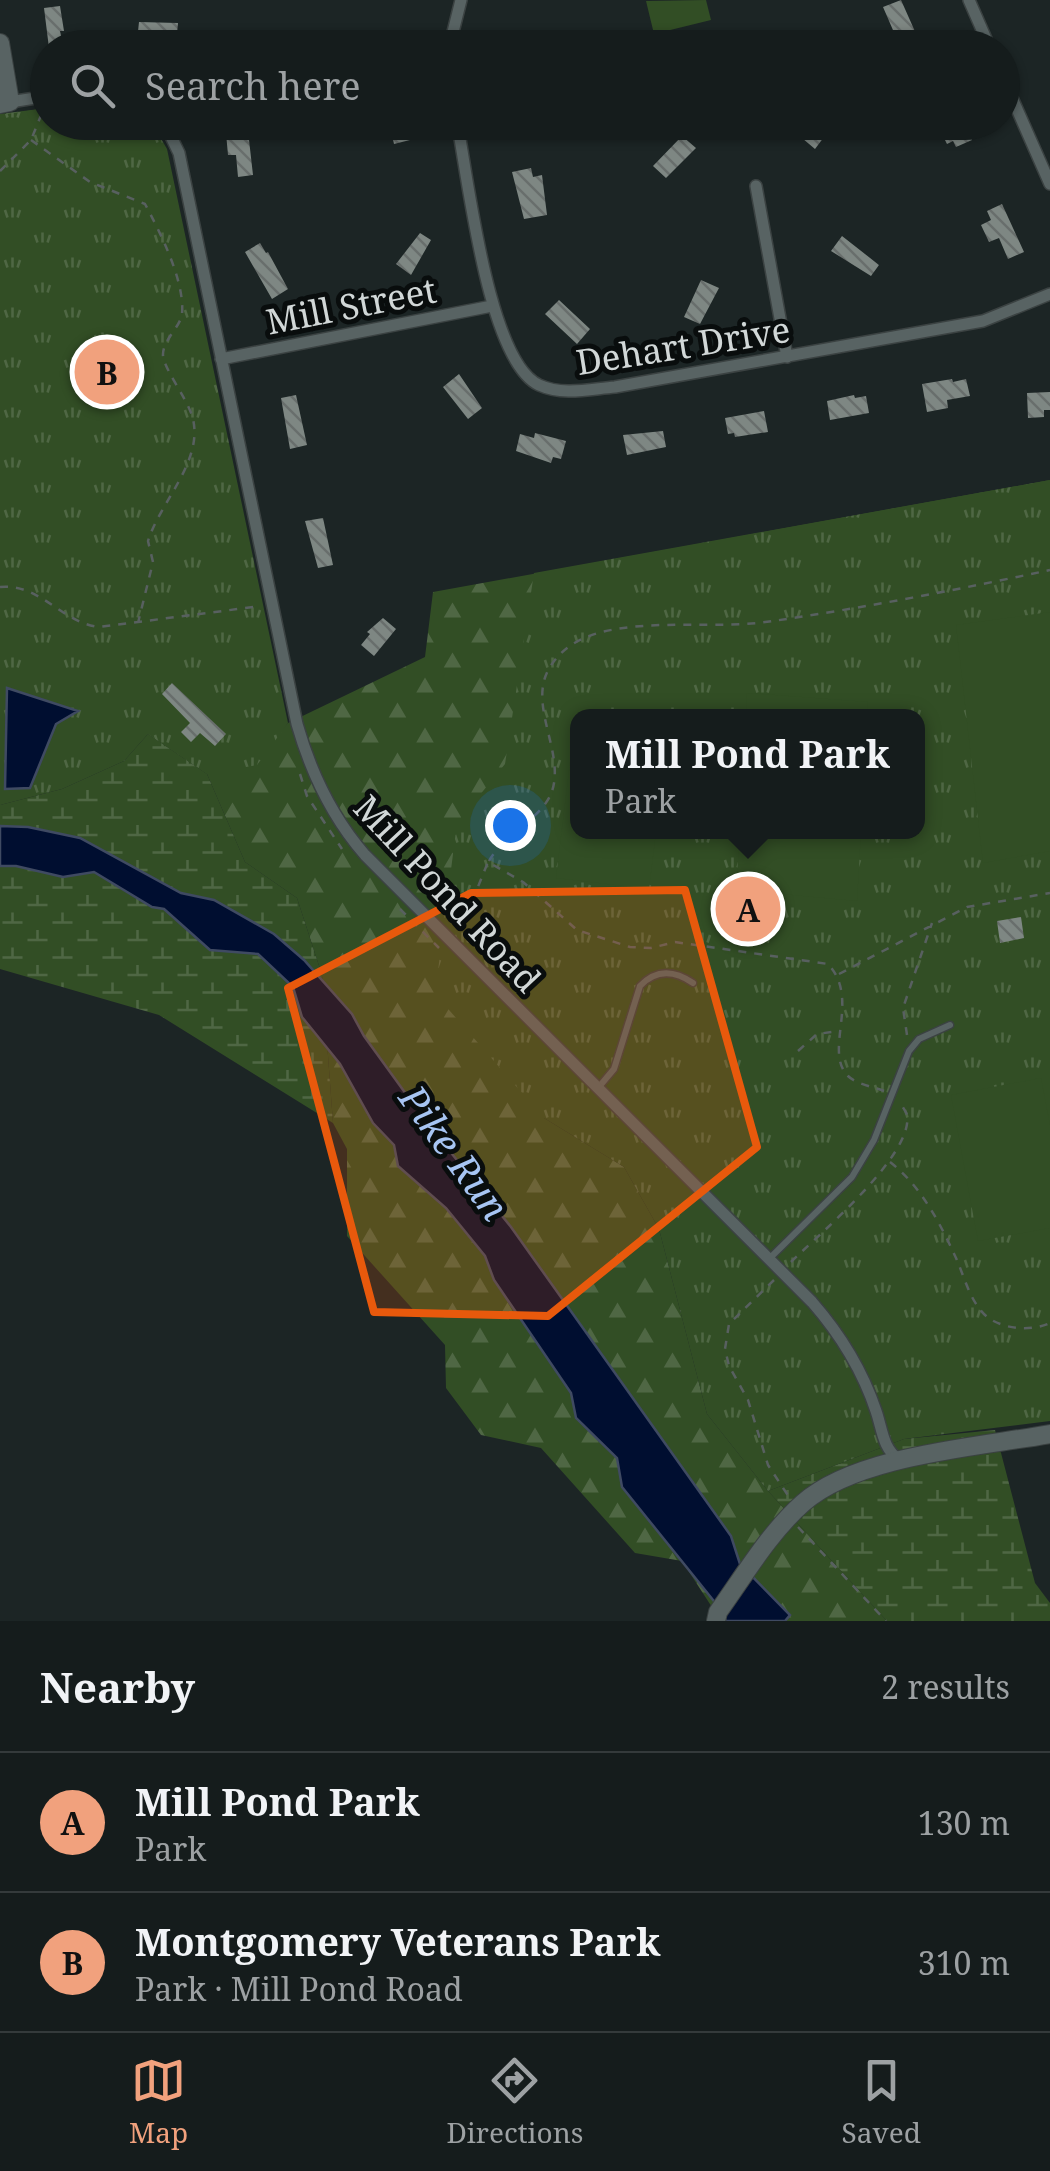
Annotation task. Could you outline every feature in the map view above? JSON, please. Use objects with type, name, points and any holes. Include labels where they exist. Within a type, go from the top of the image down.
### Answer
[{"type":"street","points":[[454,30],[461,0]]},
{"type":"street","points":[[969,0],[982,30]]},
{"type":"street","points":[[0,43],[5,103],[30,102]]},
{"type":"street","points":[[1020,116],[1050,184]]},
{"type":"street","name":"Mill Pond Road","points":[[172,140],[178,153],[297,724],[320,787],[338,821],[365,855],[812,1302],[843,1342],[870,1395],[888,1451],[900,1459]]},
{"type":"street","name":"Dehart Drive","points":[[460,140],[492,306],[511,357],[538,384],[563,392],[616,387],[983,321],[1050,294]]},
{"type":"street","points":[[756,186],[786,358]]},
{"type":"street","name":"Mill Street","points":[[221,359],[492,306]]},
{"type":"street","points":[[717,1616],[794,1512],[833,1484],[900,1459],[1050,1434]]},
{"type":"lane","points":[[598,1088],[614,1070],[640,986],[649,976],[670,972],[693,983]]},
{"type":"lane","points":[[769,1258],[852,1177],[874,1140],[919,1039],[950,1025]]},
{"type":"path","points":[[0,171],[31,140],[90,182],[145,204],[162,236],[180,291],[182,317],[163,357],[189,404],[196,432],[186,465],[150,532],[148,541],[154,562],[138,623]]},
{"type":"path","points":[[453,933],[463,923],[488,862],[551,794],[552,756],[543,687],[548,670],[570,644],[622,628],[774,621],[1050,570]]},
{"type":"path","points":[[0,586],[32,592],[82,625],[138,623],[263,607]]},
{"type":"path","points":[[296,761],[307,796],[351,858]]},
{"type":"path","points":[[488,862],[523,882],[565,922],[600,940],[651,948],[675,942],[810,959],[828,964],[838,975],[844,992],[842,1067],[850,1078],[892,1096],[907,1114],[905,1127],[889,1161],[860,1196],[788,1266]]},
{"type":"path","points":[[838,975],[932,923],[968,908],[1050,893]]},
{"type":"path","points":[[399,908],[438,949],[442,945]]},
{"type":"path","points":[[910,1052],[903,1008],[932,923]]},
{"type":"path","points":[[798,1051],[817,1034],[840,1032]]},
{"type":"path","points":[[889,1161],[908,1175],[925,1200],[974,1302],[990,1319],[1035,1330],[1050,1323]]},
{"type":"path","points":[[775,1279],[729,1324],[725,1348],[729,1366],[754,1417],[768,1465],[794,1512],[886,1621]]},
{"type":"highlighted area","points":[[685,890],[757,1147],[548,1316],[374,1312],[288,988],[471,893]]},
{"type":"green space","points":[[706,0],[711,20],[653,30],[646,1]]},
{"type":"green space","points":[[30,110],[30,140],[55,140],[280,732],[288,723],[425,657],[433,592],[1050,480],[934,604],[925,732],[925,709],[888,709],[568,633],[544,1118],[624,1167],[659,1229],[707,1414],[768,1491],[887,1621],[721,1621],[682,1561],[635,1553],[541,1448],[481,1435],[446,1388],[445,1345],[347,1236],[347,1149],[333,1123],[322,975],[297,898],[245,862],[207,774],[148,734],[0,805],[0,114]]},
{"type":"green space","points":[[30,111],[30,140],[162,140],[167,149],[288,723],[257,765],[207,774],[148,734],[124,761],[62,789],[0,805],[0,115]]},
{"type":"green space","points":[[1050,480],[1050,1421],[904,1439],[768,1491],[707,1414],[659,1229],[624,1167],[544,1118],[435,994],[457,823],[505,764],[534,573]]},
{"type":"green space","points":[[1050,612],[1050,851],[983,863],[956,625]]},
{"type":"green space","points":[[747,693],[868,702],[868,709],[746,709]]},
{"type":"green space","points":[[148,734],[207,774],[245,862],[297,898],[322,975],[333,1123],[159,1015],[0,969],[0,805],[62,789],[124,761]]},
{"type":"green space","points":[[570,762],[570,839],[655,839],[649,889],[556,878]]},
{"type":"green space","points":[[740,839],[861,839],[857,901],[736,890]]},
{"type":"green space","points":[[1041,1078],[1050,1125],[1050,1228],[978,1241],[951,1095]]},
{"type":"green space","points":[[995,1430],[1035,1583],[1050,1603],[1050,1621],[887,1621],[768,1491],[904,1439]]},
{"type":"water","points":[[7,688],[78,711],[56,724],[30,788],[5,789]]},
{"type":"water","points":[[0,826],[28,827],[80,838],[181,893],[214,900],[274,934],[304,960],[352,1014],[427,1123],[511,1227],[731,1536],[740,1564],[790,1615],[785,1621],[726,1621],[622,1487],[617,1458],[576,1418],[571,1393],[494,1280],[485,1256],[446,1208],[398,1166],[394,1145],[373,1123],[340,1064],[302,1017],[293,987],[258,954],[210,950],[164,909],[152,907],[94,872],[63,877],[0,866]]},
{"type":"building","points":[[901,0],[914,30],[893,30],[883,7]]},
{"type":"building","points":[[60,6],[64,30],[47,30],[44,8]]},
{"type":"building","points":[[139,22],[178,23],[177,30],[138,30]]},
{"type":"building","points":[[227,140],[249,140],[253,175],[238,177],[236,155],[228,155]]},
{"type":"building","points":[[678,140],[687,140],[696,148],[666,178],[653,166]]},
{"type":"building","points":[[804,140],[822,140],[815,149]]},
{"type":"building","points":[[945,140],[972,140],[956,147],[953,141],[947,144]]},
{"type":"building","points":[[531,168],[533,177],[542,175],[547,215],[524,219],[512,172]]},
{"type":"building","points":[[1002,204],[1024,252],[1008,259],[999,238],[989,242],[981,225],[991,220],[987,211]]},
{"type":"building","points":[[420,233],[431,240],[411,275],[396,264]]},
{"type":"building","points":[[842,236],[879,265],[871,276],[831,251]]},
{"type":"building","points":[[260,243],[288,289],[272,299],[245,252]]},
{"type":"building","points":[[701,280],[719,288],[700,324],[684,317]]},
{"type":"building","points":[[559,300],[590,329],[577,344],[545,314]]},
{"type":"building","points":[[459,374],[482,408],[468,419],[443,387]]},
{"type":"building","points":[[966,379],[970,396],[947,400],[948,408],[927,412],[922,384]]},
{"type":"building","points":[[1050,392],[1050,410],[1044,410],[1044,417],[1028,418],[1027,393]]},
{"type":"building","points":[[296,395],[307,445],[290,449],[281,398]]},
{"type":"building","points":[[866,396],[869,413],[830,420],[827,401]]},
{"type":"building","points":[[764,411],[768,432],[735,437],[734,433],[728,434],[725,418]]},
{"type":"building","points":[[663,431],[666,447],[627,455],[623,435]]},
{"type":"building","points":[[535,433],[566,441],[561,459],[553,457],[551,463],[516,451],[520,434],[534,438]]},
{"type":"building","points":[[323,518],[333,565],[318,568],[305,521]]},
{"type":"building","points":[[383,618],[396,629],[374,656],[361,645],[370,634],[367,632]]},
{"type":"building","points":[[172,683],[226,734],[215,746],[200,733],[191,742],[181,732],[190,723],[162,694]]},
{"type":"building","points":[[1021,917],[1024,938],[1000,943],[997,921]]},
{"type":"place","name":"Montgomery Veterans Park","points":[[107,372]]},
{"type":"place","name":"Mill Pond Park","points":[[748,909]]},
{"type":"water label","name":"Pike Run","points":[[455,1152]]}]
